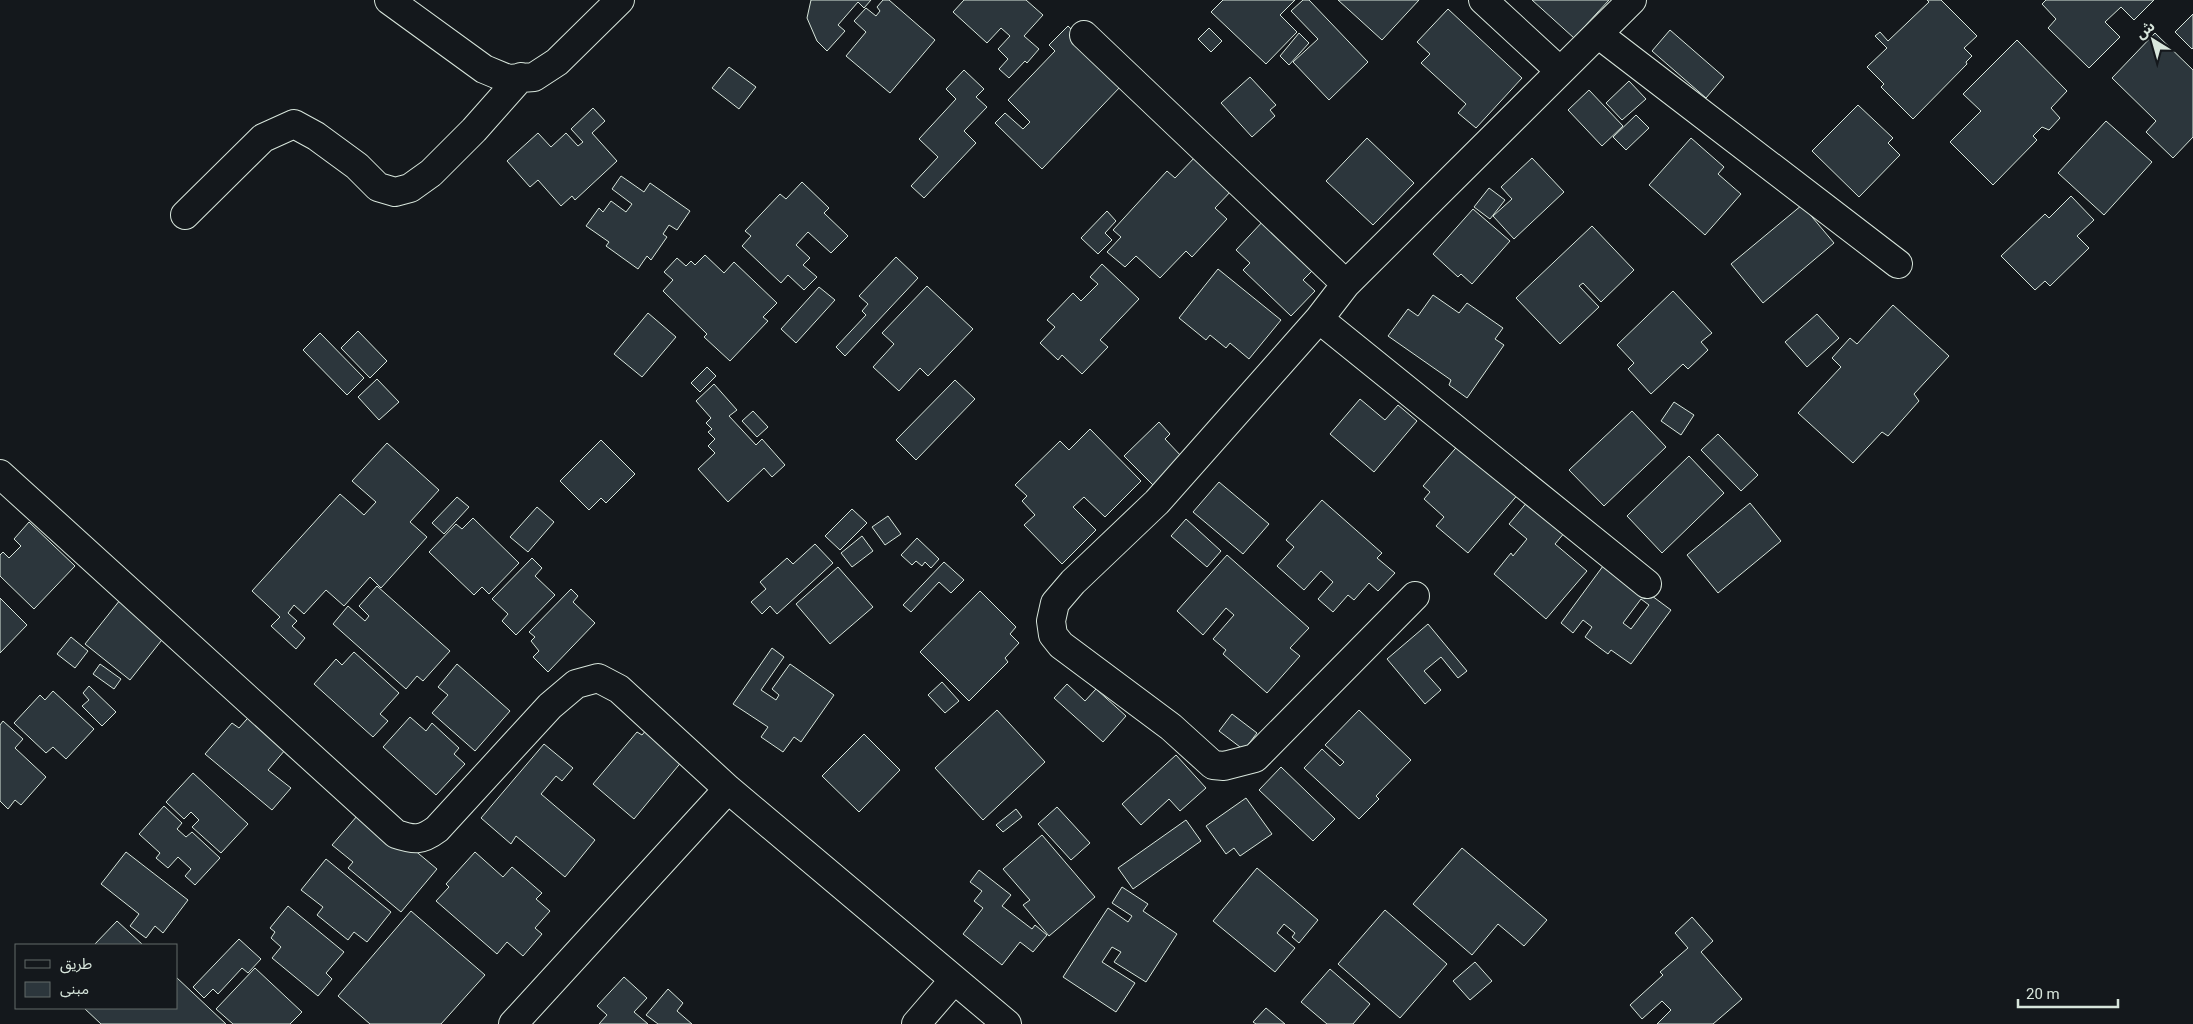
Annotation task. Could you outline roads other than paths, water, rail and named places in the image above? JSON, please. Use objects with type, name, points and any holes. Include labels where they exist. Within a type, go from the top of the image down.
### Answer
[{"type":"street","points":[[389,0],[484,69],[508,79],[534,77],[557,62],[620,0]]},
{"type":"street","points":[[1483,0],[1560,71]]},
{"type":"street","points":[[1415,596],[1255,758],[1224,766],[1213,765],[1171,727],[1061,645],[1053,635],[1051,621],[1056,603],[1073,582],[1157,502],[1319,319],[1346,284],[1632,0]]},
{"type":"street","points":[[1598,34],[1898,264]]},
{"type":"street","points":[[1084,35],[1346,284]]},
{"type":"street","points":[[186,215],[263,138],[294,124],[316,136],[357,166],[378,187],[395,192],[410,188],[431,173],[474,130],[521,78]]},
{"type":"street","points":[[1319,319],[1647,584]]},
{"type":"street","points":[[0,474],[396,834],[412,839],[426,837],[437,829],[550,706],[576,684],[598,678],[619,689],[728,790],[1006,1024]]},
{"type":"street","points":[[513,1024],[728,790]]},
{"type":"street","points":[[916,1024],[954,980]]}]
